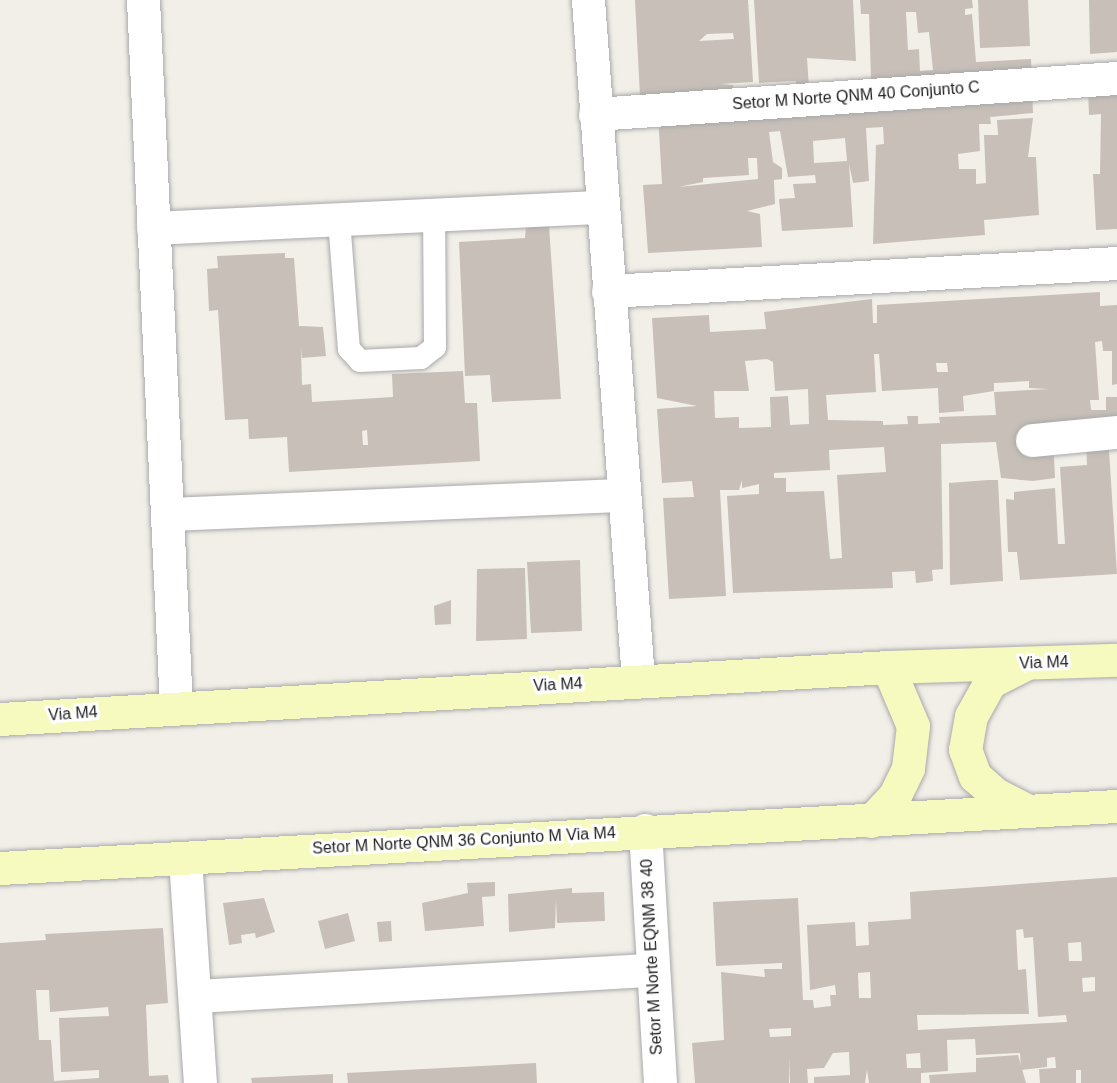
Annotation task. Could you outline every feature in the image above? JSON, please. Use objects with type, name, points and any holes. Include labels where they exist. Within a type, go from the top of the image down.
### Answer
[{"type":"main road","name":"Via M4","points":[[0,718],[888,667],[1117,660]]},
{"type":"main road","points":[[1026,663],[990,682],[971,716],[965,749],[975,776],[995,794],[1026,810],[1117,806]]},
{"type":"main road","points":[[871,821],[895,795],[908,768],[913,726],[888,667]]},
{"type":"main road","name":"Setor M Norte QNM 36 Conjunto M Via M4","points":[[0,868],[645,830],[871,821],[929,815],[1026,810]]},
{"type":"street","points":[[143,0],[176,708]]},
{"type":"street","points":[[588,0],[621,495],[638,680]]},
{"type":"street","name":"Setor M Norte QNM 40 Conjunto C","points":[[595,114],[1117,78]]},
{"type":"street","points":[[153,228],[602,207]]},
{"type":"street","points":[[608,291],[1117,263]]},
{"type":"street","points":[[1032,440],[1117,432]]},
{"type":"street","points":[[168,514],[621,495]]},
{"type":"street","name":"Setor M Norte EQNM 38 40","points":[[645,830],[660,1083]]},
{"type":"street","points":[[185,858],[200,1083]]},
{"type":"street","points":[[196,996],[652,970]]},
{"type":"lane","points":[[339,220],[349,349],[360,361],[421,358],[435,347],[434,216]]},
{"type":"building","points":[[635,0],[748,0],[753,82],[720,84],[733,85],[734,90],[871,79],[869,14],[861,14],[860,0],[972,0],[973,8],[965,9],[965,15],[972,14],[976,62],[1031,59],[1033,113],[990,117],[991,124],[979,124],[980,151],[958,154],[959,169],[976,169],[976,184],[986,183],[984,135],[998,135],[997,120],[1033,118],[1028,157],[1036,157],[1039,215],[984,220],[985,235],[873,244],[876,145],[884,144],[883,127],[866,128],[869,181],[853,183],[849,164],[853,227],[782,231],[779,199],[795,198],[793,184],[816,183],[815,175],[788,177],[780,131],[769,132],[773,162],[782,168],[782,179],[774,180],[775,204],[747,211],[760,214],[762,247],[648,253],[643,185],[662,184],[658,114],[641,116]],"holes":[[[906,12],[916,12],[918,33],[929,32],[933,70],[920,71],[919,49],[908,50]],[[733,33],[734,39],[699,41],[707,34]],[[845,138],[847,161],[814,163],[813,141]],[[748,158],[757,158],[758,179],[678,187],[703,182],[703,178],[749,175]]]},
{"type":"building","points":[[754,0],[853,0],[856,61],[807,58],[809,87],[796,90],[796,81],[759,83]]},
{"type":"building","points":[[978,0],[1028,0],[1030,46],[980,48]]},
{"type":"building","points":[[1089,0],[1117,0],[1117,52],[1090,54]]},
{"type":"building","points":[[1117,62],[1117,229],[1096,230],[1093,174],[1100,174],[1101,114],[1089,115],[1088,90]]},
{"type":"building","points":[[549,226],[561,399],[492,402],[490,375],[465,376],[459,242],[525,238],[526,227]]},
{"type":"building","points":[[285,253],[285,258],[294,258],[299,326],[323,327],[326,356],[302,358],[301,348],[302,385],[311,384],[312,402],[393,397],[392,374],[463,371],[465,403],[477,403],[480,461],[289,472],[287,437],[249,439],[248,419],[225,420],[218,310],[209,311],[207,269],[218,268],[217,256]],"holes":[[[367,430],[368,445],[363,445],[362,431]]]},
{"type":"building","points":[[1100,292],[1100,306],[1117,305],[1117,384],[1112,385],[1112,351],[1103,351],[1102,341],[1095,342],[1099,400],[1090,400],[1091,410],[1106,410],[1106,397],[1117,397],[1117,435],[1108,435],[1117,574],[1020,580],[1017,552],[1008,552],[1006,499],[1014,500],[1014,492],[1055,488],[1058,544],[1065,544],[1060,467],[1087,465],[1086,437],[1053,438],[1055,478],[1033,481],[1001,478],[996,442],[941,444],[943,569],[932,570],[933,581],[916,583],[915,571],[892,572],[893,588],[733,593],[727,496],[759,494],[759,484],[742,488],[742,480],[739,490],[720,490],[726,596],[669,599],[663,498],[694,497],[692,481],[662,483],[657,409],[697,406],[657,398],[652,318],[709,315],[710,332],[766,329],[764,312],[872,299],[873,323],[877,323],[877,305]],"holes":[[[874,354],[879,354],[882,391],[938,388],[939,413],[964,411],[963,396],[994,391],[994,383],[1029,381],[1029,388],[1049,389],[994,392],[996,415],[939,417],[940,423],[918,424],[918,416],[907,416],[908,424],[883,425],[883,421],[828,420],[826,395],[876,392]],[[767,359],[773,362],[775,391],[808,389],[809,424],[790,425],[788,396],[770,397],[771,427],[739,428],[739,417],[715,418],[714,391],[749,391],[745,361]],[[936,363],[947,363],[948,372],[937,372]],[[884,447],[886,472],[837,475],[842,558],[830,559],[824,491],[786,492],[786,478],[774,478],[774,473],[830,470],[829,450]]]},
{"type":"building","points":[[998,480],[1003,581],[950,585],[949,483]]},
{"type":"building","points":[[580,560],[582,631],[531,633],[527,562]]},
{"type":"building","points":[[525,568],[527,639],[476,641],[477,569]]},
{"type":"building","points":[[451,600],[451,624],[435,625],[434,606]]},
{"type":"building","points":[[1117,877],[1117,1083],[1081,1083],[1081,1070],[1076,1070],[1076,1083],[1040,1083],[1039,1069],[1056,1068],[1055,1057],[1047,1058],[1047,1067],[1021,1070],[1020,1053],[976,1055],[975,1039],[947,1040],[948,1071],[921,1073],[921,1083],[869,1083],[867,1070],[865,1083],[814,1083],[814,1077],[850,1075],[849,1052],[833,1053],[824,1068],[807,1069],[808,1083],[790,1083],[789,1056],[789,1083],[695,1083],[692,1043],[724,1040],[721,972],[765,977],[764,969],[782,969],[782,963],[716,966],[713,902],[798,898],[803,1000],[813,1000],[814,1008],[831,1006],[830,995],[836,995],[835,985],[810,990],[807,925],[855,922],[856,946],[869,945],[868,922],[911,919],[910,892]],"holes":[[[1023,929],[1024,938],[1033,937],[1038,1017],[1066,1015],[1067,1022],[918,1030],[917,1015],[1029,1014],[1026,969],[1018,970],[1016,930]],[[1081,942],[1082,961],[1069,961],[1068,943]],[[870,972],[871,998],[859,998],[858,973]],[[1095,977],[1095,991],[1083,992],[1082,978]],[[791,1028],[791,1036],[770,1037],[769,1029]],[[920,1053],[921,1068],[907,1068],[906,1054]]]},
{"type":"building","points":[[495,882],[495,896],[482,897],[484,926],[425,931],[422,903],[468,893],[467,883]]},
{"type":"building","points":[[572,888],[572,893],[604,892],[605,921],[557,923],[556,899],[555,928],[509,932],[508,894]]},
{"type":"building","points":[[264,898],[275,932],[256,938],[255,933],[241,935],[242,943],[229,945],[223,903]]},
{"type":"building","points":[[348,913],[355,941],[325,949],[318,921]]},
{"type":"building","points":[[391,921],[392,941],[379,942],[377,922]]},
{"type":"building","points":[[163,928],[168,1003],[146,1005],[149,1076],[168,1075],[169,1083],[0,1083],[0,943],[46,940],[45,934]],"holes":[[[36,990],[49,990],[50,1012],[108,1007],[109,1016],[59,1018],[61,1072],[99,1070],[99,1078],[54,1081],[51,1040],[39,1040]]]},
{"type":"building","points":[[1018,1055],[1026,1083],[930,1083],[929,1075],[976,1072],[976,1058]]},
{"type":"building","points":[[536,1063],[537,1083],[348,1083],[347,1073]]},
{"type":"building","points":[[333,1074],[333,1083],[252,1083],[251,1078]]}]
